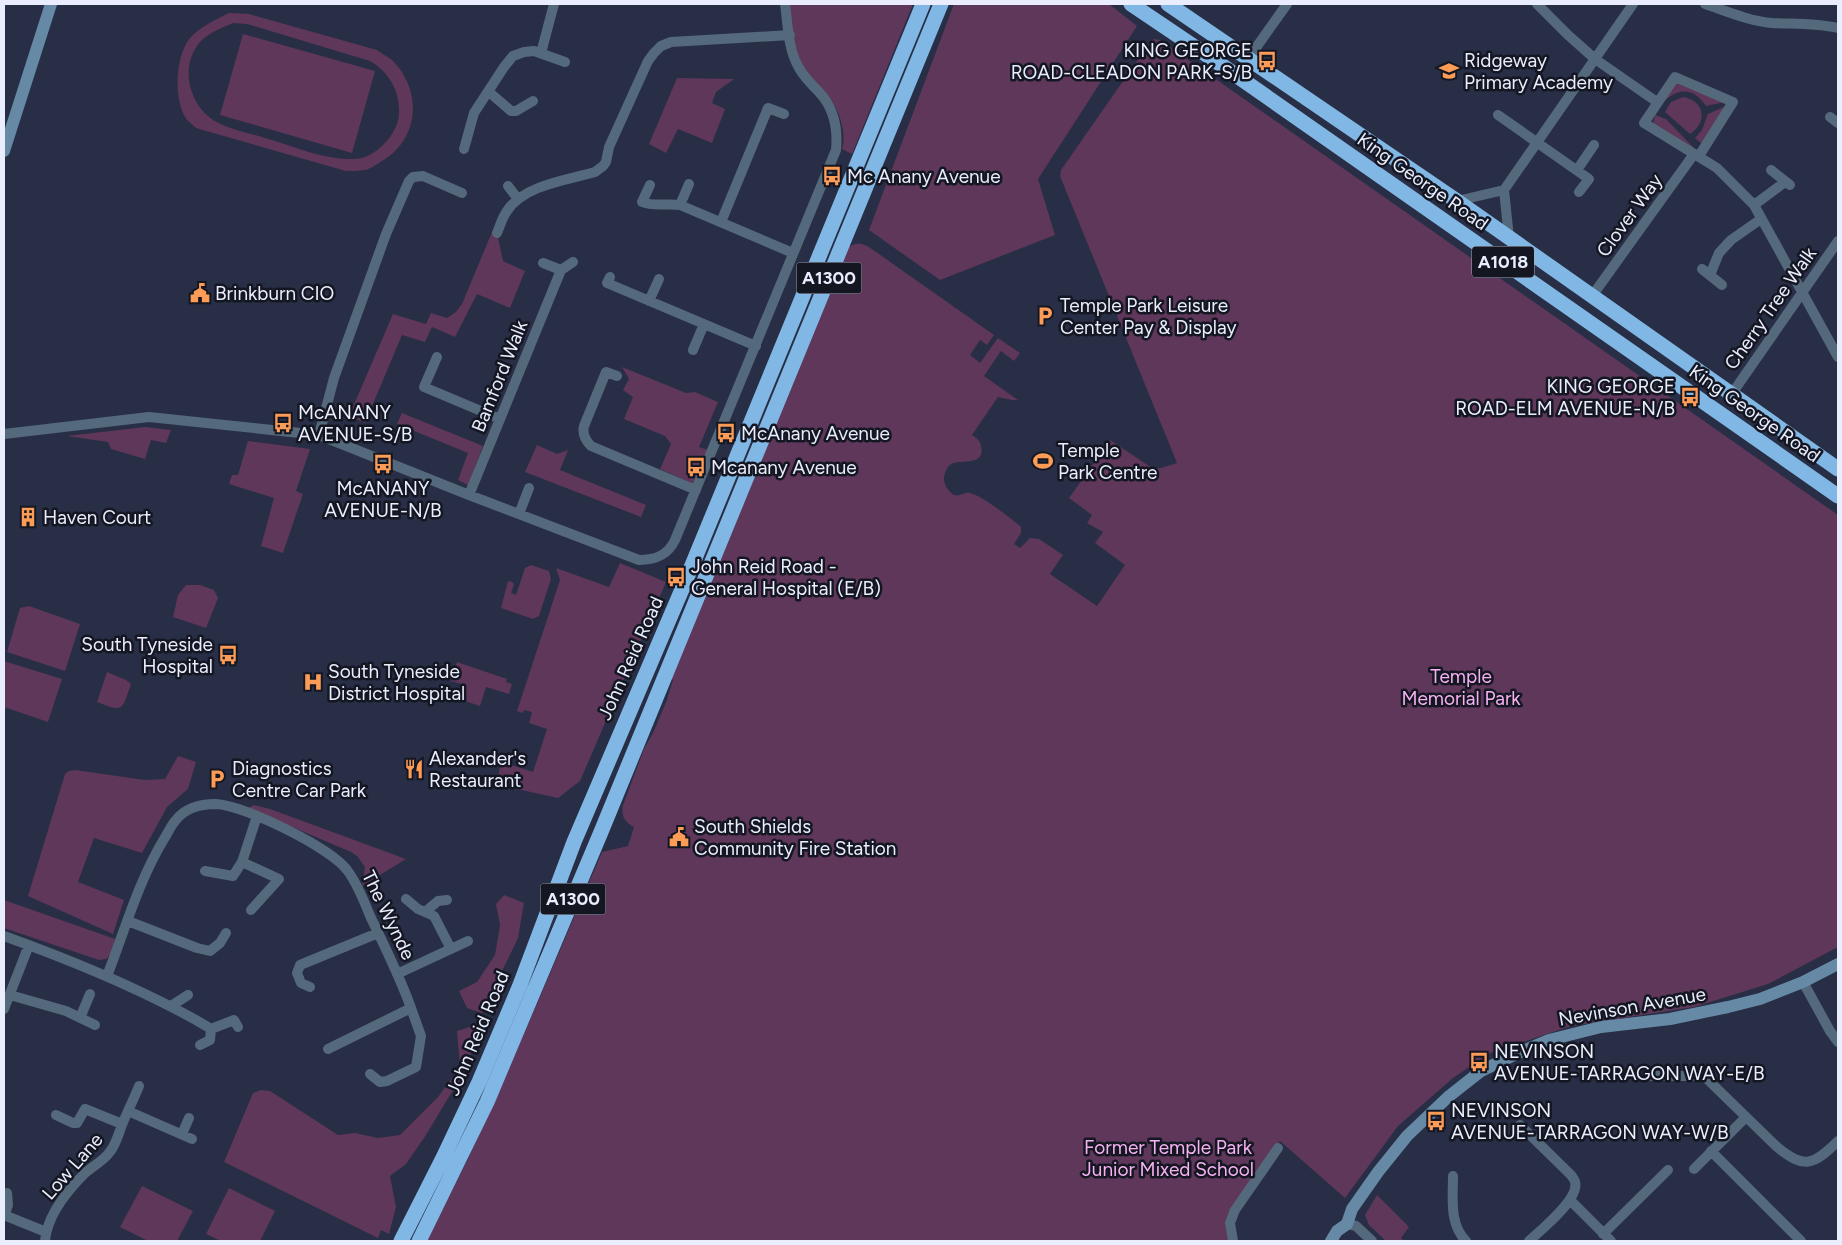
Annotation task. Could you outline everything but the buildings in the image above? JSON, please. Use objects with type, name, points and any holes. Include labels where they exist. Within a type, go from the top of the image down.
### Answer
[{"type":"highway","name":"John Reid Road","points":[[400,1241],[475,1090],[520,985],[574,842],[686,580],[923,4]]},
{"type":"highway","name":"John Reid Road","points":[[419,1241],[487,1102],[552,949],[942,4]]},
{"type":"highway","name":"King George Road","points":[[1131,4],[1217,62],[1838,496]]},
{"type":"highway","name":"King George Road","points":[[1168,4],[1510,238],[1838,469]]},
{"type":"highway","points":[[1217,62],[1228,45]]},
{"type":"highway","points":[[1443,220],[1456,201]]},
{"type":"highway","points":[[1496,257],[1510,238]]},
{"type":"highway","points":[[1718,412],[1731,395]]},
{"type":"street","points":[[4,151],[51,4]]},
{"type":"street","points":[[541,53],[554,4]]},
{"type":"street","points":[[4,434],[149,417],[319,435],[639,560],[648,560],[662,556],[672,546],[696,490],[836,150],[837,136],[835,123],[827,102],[799,70],[793,55],[785,4]]},
{"type":"street","points":[[1248,59],[1287,4]]},
{"type":"street","points":[[1537,4],[1595,59],[1658,102],[1644,122],[1716,168],[1754,205],[1838,357]]},
{"type":"street","points":[[1510,238],[1504,190],[1633,4]]},
{"type":"street","points":[[1705,4],[1730,13],[1770,22],[1828,25],[1838,28]]},
{"type":"street","points":[[497,233],[506,212],[528,191],[595,172],[603,166],[609,148],[648,61],[661,46],[682,41],[790,35]]},
{"type":"street","points":[[464,149],[474,113],[504,66],[513,56],[534,51],[565,62]]},
{"type":"street","name":"Clover Way","points":[[1592,296],[1733,102],[1675,77],[1658,102]]},
{"type":"street","points":[[489,92],[510,112],[516,111],[533,101]]},
{"type":"street","points":[[721,222],[768,108],[784,114]]},
{"type":"street","points":[[1498,115],[1589,179],[1579,192]]},
{"type":"street","points":[[1577,170],[1594,146]]},
{"type":"street","points":[[1754,205],[1788,184],[1771,170]]},
{"type":"street","points":[[319,435],[340,360],[386,234],[406,186],[413,177],[423,176],[462,193]]},
{"type":"street","points":[[680,205],[689,184]]},
{"type":"street","points":[[650,185],[642,202],[652,206],[662,204],[680,205],[793,253]]},
{"type":"street","points":[[508,186],[518,199]]},
{"type":"street","points":[[1456,201],[1504,190]]},
{"type":"street","points":[[1722,285],[1706,272],[1731,240],[1761,219]]},
{"type":"street","name":"Cherry Tree Walk","points":[[1731,395],[1838,241]]},
{"type":"street","points":[[543,263],[561,270],[573,262]]},
{"type":"street","name":"Bamford Walk","points":[[469,495],[561,270]]},
{"type":"street","points":[[610,277],[607,283],[756,346]]},
{"type":"street","points":[[649,301],[659,279]]},
{"type":"street","points":[[693,350],[704,324]]},
{"type":"street","points":[[437,357],[424,387],[500,419]]},
{"type":"street","points":[[617,376],[606,372],[584,426],[586,442],[591,446],[696,490]]},
{"type":"street","points":[[519,514],[530,488]]},
{"type":"street","name":"The Wynde","points":[[108,976],[139,886],[157,850],[176,819],[193,806],[218,804],[257,816],[280,826],[332,856],[347,870],[358,888],[398,974],[422,1036],[416,1067],[387,1081],[380,1082],[370,1074]]},
{"type":"street","points":[[205,870],[233,876],[242,862],[257,816]]},
{"type":"street","points":[[242,862],[279,879],[251,910]]},
{"type":"street","points":[[406,899],[434,916],[451,949]]},
{"type":"street","points":[[425,912],[438,901],[446,900]]},
{"type":"street","points":[[128,920],[196,948],[210,951],[220,943],[226,933]]},
{"type":"street","points":[[310,987],[302,983],[297,973],[300,965],[378,932]]},
{"type":"street","points":[[4,936],[108,976],[190,1015],[211,1029]]},
{"type":"street","points":[[398,974],[468,941]]},
{"type":"street","points":[[4,1008],[29,945]]},
{"type":"street","name":"Nevinson Avenue","points":[[1331,1241],[1337,1231],[1347,1224],[1352,1210],[1378,1172],[1407,1136],[1448,1097],[1481,1071],[1549,1040],[1601,1027],[1670,1019],[1728,1008],[1760,999],[1803,982],[1838,964]]},
{"type":"street","points":[[1803,982],[1838,1042]]},
{"type":"street","points":[[80,1018],[90,994]]},
{"type":"street","points":[[10,995],[66,1011],[94,1025]]},
{"type":"street","points":[[170,1006],[188,995]]},
{"type":"street","points":[[328,1048],[411,1008]]},
{"type":"street","points":[[211,1029],[234,1020],[238,1027]]},
{"type":"street","points":[[200,1045],[210,1040],[211,1029]]},
{"type":"street","points":[[1651,1076],[1704,1076],[1789,1157],[1801,1162],[1813,1161],[1824,1155],[1838,1141]]},
{"type":"street","name":"Low Lane","points":[[46,1237],[52,1216],[60,1203],[86,1173],[108,1154],[116,1143],[122,1124],[139,1086]]},
{"type":"street","points":[[56,1115],[73,1123],[78,1123],[85,1109],[122,1124]]},
{"type":"street","points":[[128,1111],[192,1138]]},
{"type":"street","points":[[1694,1169],[1746,1117]]},
{"type":"street","points":[[182,1134],[189,1118]]},
{"type":"street","points":[[1520,1125],[1576,1183],[1575,1193],[1570,1200],[1529,1241]]},
{"type":"street","points":[[1233,1241],[1230,1223],[1235,1210],[1278,1148]]},
{"type":"street","points":[[1711,1152],[1801,1241]]},
{"type":"street","points":[[1570,1200],[1607,1238],[1668,1170]]},
{"type":"street","points":[[1453,1176],[1453,1214],[1459,1234],[1466,1241]]},
{"type":"street","points":[[7,1193],[8,1205],[4,1215],[46,1237]]},
{"type":"street","points":[[1347,1224],[1356,1226],[1372,1241]]},
{"type":"street","points":[[1538,1233],[1546,1241]]},
{"type":"green space","points":[[789,4],[913,4],[852,154],[842,149],[843,129],[835,106],[799,58]]},
{"type":"green space","points":[[954,4],[1109,4],[1137,26],[1038,179],[1055,235],[940,280],[869,230]]},
{"type":"green space","points":[[229,13],[249,14],[377,50],[390,58],[403,73],[412,100],[413,114],[410,128],[404,140],[394,152],[372,168],[346,171],[196,128],[187,120],[179,102],[178,79],[181,56],[185,46],[194,34]],"holes":[[[233,23],[247,24],[370,61],[383,71],[396,91],[399,106],[397,123],[384,144],[370,155],[362,158],[343,159],[309,152],[236,130],[209,117],[202,110],[191,91],[189,81],[190,60],[200,42],[207,36]]]},
{"type":"green space","points":[[243,34],[375,71],[352,153],[220,115]]},
{"type":"green space","name":"Temple Memorial Park","points":[[1154,39],[1160,40],[1838,515],[1838,947],[1768,984],[1694,1007],[1571,1026],[1490,1053],[1453,1078],[1398,1126],[1345,1198],[1280,1141],[1232,1206],[1228,1241],[426,1241],[467,1161],[602,852],[628,846],[634,827],[624,818],[622,812],[623,805],[644,749],[667,700],[673,680],[669,678],[847,248],[858,244],[869,247],[994,335],[987,345],[980,340],[970,355],[980,363],[998,338],[1020,353],[1014,361],[1001,351],[984,376],[1018,400],[998,397],[972,435],[981,444],[980,457],[976,460],[954,463],[949,466],[944,479],[949,490],[954,495],[974,494],[1004,513],[1021,527],[1021,533],[1014,544],[1020,548],[1030,538],[1039,539],[1063,555],[1050,574],[1097,606],[1125,565],[1095,543],[1103,532],[1087,523],[1092,515],[1069,498],[1110,440],[1152,468],[1161,468],[1177,463],[1060,176],[1061,170]]},
{"type":"green space","points":[[677,78],[734,79],[716,92],[712,103],[725,109],[712,143],[678,129],[666,153],[649,144]]},
{"type":"green space","points":[[1675,80],[1725,102],[1706,106],[1697,96],[1687,91],[1676,93],[1664,101]]},
{"type":"green space","points":[[1683,97],[1696,103],[1702,112],[1700,124],[1690,134],[1665,112],[1671,102]]},
{"type":"green space","points":[[1728,105],[1702,144],[1695,138],[1702,130],[1708,114]]},
{"type":"green space","points":[[1655,115],[1666,119],[1695,149],[1653,124]]},
{"type":"green space","points":[[492,232],[497,233],[503,261],[525,271],[510,308],[477,294],[455,337],[432,327],[425,342],[402,335],[365,423],[349,416],[393,314],[426,324],[431,313],[447,318],[456,312],[462,304]]},
{"type":"green space","points":[[622,367],[686,393],[695,392],[718,402],[699,447],[708,450],[694,484],[660,469],[671,444],[665,436],[624,419],[633,397],[623,390],[629,379]]},
{"type":"green space","points":[[402,413],[483,446],[468,485],[458,480],[468,453],[397,424]]},
{"type":"green space","points":[[145,427],[171,430],[166,443],[151,440],[145,459],[111,449],[108,442],[67,436]]},
{"type":"green space","points":[[248,441],[310,449],[296,491],[303,494],[283,553],[261,546],[274,498],[229,484],[232,475],[238,475]]},
{"type":"green space","points":[[537,445],[557,454],[568,450],[560,470],[646,505],[641,517],[525,472]]},
{"type":"green space","points":[[620,563],[666,582],[580,781],[558,798],[504,786],[499,781],[502,762],[533,772],[547,729],[529,723],[532,712],[524,710],[523,713],[517,711],[560,580],[556,568],[609,587]]},
{"type":"green space","points":[[531,565],[549,571],[551,579],[539,616],[533,619],[501,608],[508,581],[514,584],[511,593],[516,595],[525,568]]},
{"type":"green space","points":[[186,585],[200,585],[214,590],[218,598],[206,628],[173,617],[178,595]]},
{"type":"green space","points":[[29,606],[80,624],[65,671],[7,652],[20,608]]},
{"type":"green space","points":[[4,661],[62,679],[48,722],[4,707]]},
{"type":"green space","points":[[457,662],[507,679],[506,682],[512,684],[509,694],[486,687],[480,706],[456,698],[461,684],[451,681]]},
{"type":"green space","points":[[107,672],[131,684],[121,707],[112,707],[97,702]]},
{"type":"green space","points":[[178,756],[196,762],[188,789],[167,807],[142,853],[94,838],[78,882],[124,900],[113,934],[28,896],[65,774],[75,770],[145,780],[165,779]]},
{"type":"green space","points":[[254,805],[270,809],[406,859],[362,886],[365,867],[357,856],[248,808]]},
{"type":"green space","points":[[504,895],[524,903],[518,938],[482,1013],[467,1008],[459,991],[477,982],[495,955],[500,925],[496,904]]},
{"type":"green space","points":[[4,900],[115,939],[112,953],[106,959],[99,960],[4,928]]},
{"type":"green space","points":[[479,1024],[465,1077],[450,1095],[406,1164],[390,1176],[396,1207],[389,1234],[381,1230],[378,1238],[224,1162],[253,1093],[261,1090],[270,1091],[338,1135],[355,1133],[378,1138],[400,1135],[438,1097],[460,1067],[457,1031]]},
{"type":"green space","points":[[142,1186],[193,1211],[177,1241],[148,1241],[120,1227]]},
{"type":"green space","points":[[229,1188],[275,1211],[260,1241],[221,1241],[206,1234]]},
{"type":"green space","points":[[1377,1195],[1409,1227],[1401,1238],[1404,1241],[1386,1241],[1369,1225],[1365,1215]]},
{"type":"place","name":"KING GEORGE ROAD-CLEADON PARK-S/B","points":[[1267,61]]},
{"type":"place","name":"Ridgeway Primary Academy","points":[[1449,71]]},
{"type":"place","name":"Mc Anany Avenue","points":[[832,176]]},
{"type":"place","name":"Brinkburn CIO","points":[[200,293]]},
{"type":"place","name":"Temple Park Leisure Center Pay & Display","points":[[1045,316]]},
{"type":"place","name":"KING GEORGE ROAD-ELM AVENUE-N/B","points":[[1690,397]]},
{"type":"place","name":"McANANY AVENUE-S/B","points":[[283,423]]},
{"type":"place","name":"McAnany Avenue","points":[[726,433]]},
{"type":"place","name":"Temple Park Centre","points":[[1043,461]]},
{"type":"place","name":"McANANY AVENUE-N/B","points":[[383,464]]},
{"type":"place","name":"Mcanany Avenue","points":[[696,467]]},
{"type":"place","name":"Haven Court","points":[[28,517]]},
{"type":"place","name":"John Reid Road - General Hospital (E/B)","points":[[676,577]]},
{"type":"place","name":"South Tyneside Hospital","points":[[228,655]]},
{"type":"place","name":"South Tyneside District Hospital","points":[[313,682]]},
{"type":"place","name":"Alexander's Restaurant","points":[[414,769]]},
{"type":"place","name":"Diagnostics Centre Car Park","points":[[217,779]]},
{"type":"place","name":"South Shields Community Fire Station","points":[[679,837]]},
{"type":"place","name":"NEVINSON AVENUE-TARRAGON WAY-E/B","points":[[1479,1062]]},
{"type":"place","name":"NEVINSON AVENUE-TARRAGON WAY-W/B","points":[[1436,1121]]},
{"type":"park label","name":"Former Temple Park Junior Mixed School","points":[[1168,1158]]}]
